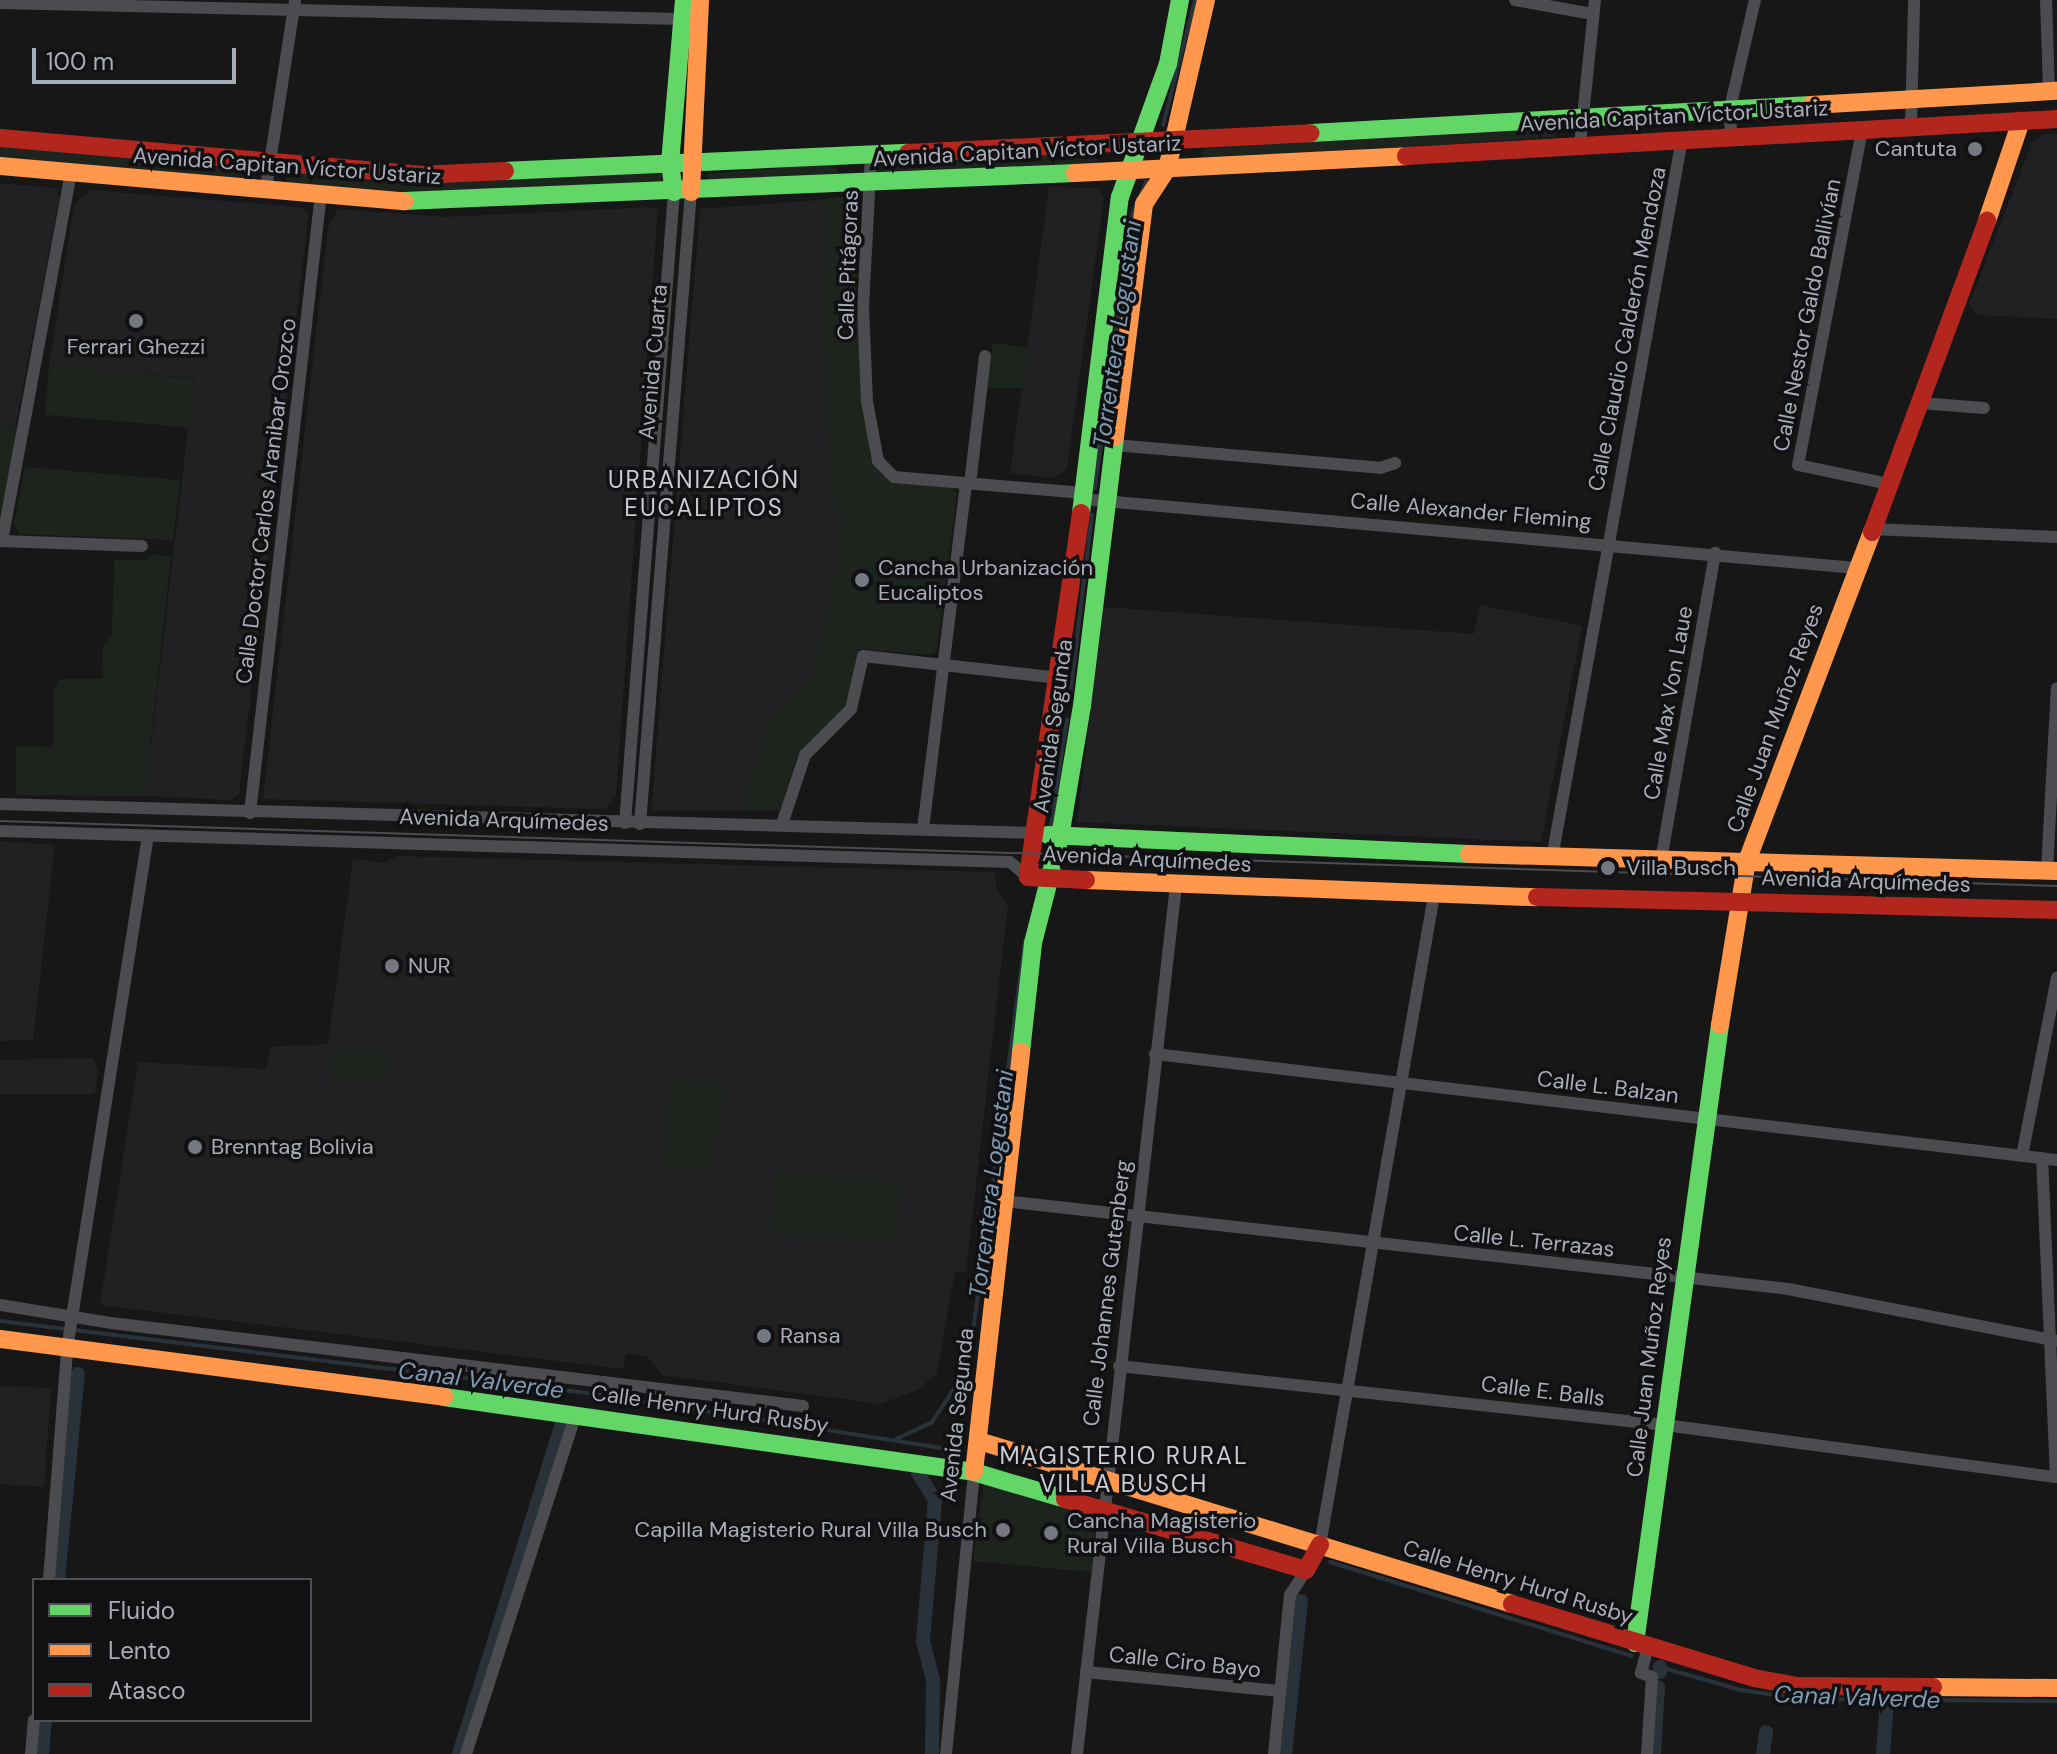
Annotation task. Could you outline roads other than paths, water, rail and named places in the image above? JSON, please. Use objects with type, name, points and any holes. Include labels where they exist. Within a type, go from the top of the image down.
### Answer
[{"type":"main road","name":"Avenida Cuarta","points":[[679,163],[700,0]]},
{"type":"main road","name":"Avenida Segunda","points":[[1028,877],[1038,833],[1060,678],[1120,197],[1168,64],[1180,0]]},
{"type":"main road","name":"Avenida Segunda","points":[[974,1472],[1033,943],[1060,837],[1144,204],[1167,169],[1206,0]]},
{"type":"main road","name":"Avenida Cuarta","points":[[682,192],[679,163],[683,10]]},
{"type":"main road","name":"Avenida Capitan Víctor Ustariz","points":[[0,138],[420,175],[1173,141],[2053,91]]},
{"type":"main road","name":"Avenida Capitan Víctor Ustariz","points":[[0,166],[427,203],[1167,169],[2057,119]]},
{"type":"main road","name":"Calle Juan Muñoz Reyes","points":[[1641,1645],[1683,1278],[1737,902],[1747,861],[1920,403],[2021,121]]},
{"type":"main road","points":[[1201,166],[1196,152],[1203,139]]},
{"type":"main road","points":[[1095,145],[1106,160],[1095,172]]},
{"type":"main road","name":"Avenida Arquímedes","points":[[1038,833],[1060,837],[1552,858],[2052,870]]},
{"type":"main road","name":"Avenida Arquímedes","points":[[1028,877],[1434,895],[2057,910]]},
{"type":"main road","name":"Calle Henry Hurd Rusby","points":[[0,1339],[68,1344],[974,1472],[1306,1570]]},
{"type":"main road","name":"Calle Henry Hurd Rusby","points":[[979,1441],[1641,1645],[1797,1686],[2057,1688]]},
{"type":"main road","points":[[1306,1570],[1320,1545]]},
{"type":"street","points":[[1515,0],[1593,14]]},
{"type":"street","points":[[1580,145],[1580,116],[1595,0]]},
{"type":"street","points":[[1731,137],[1730,108],[1755,0]]},
{"type":"street","points":[[1911,127],[1908,99],[1914,0]]},
{"type":"street","points":[[2046,0],[2053,91]]},
{"type":"street","points":[[0,3],[683,10]]},
{"type":"street","points":[[266,188],[294,5]]},
{"type":"street","name":"Calle Nestor Galdo Ballivían","points":[[1862,130],[1798,465],[1888,484]]},
{"type":"street","name":"Calle Claudio Calderón Mendoza","points":[[1552,858],[1682,139]]},
{"type":"street","name":"Calle Pitágoras","points":[[871,155],[864,338],[867,401],[884,469]]},
{"type":"street","points":[[71,173],[1,541],[142,546]]},
{"type":"street","name":"Avenida Cuarta","points":[[625,823],[656,421],[682,192]]},
{"type":"street","name":"Avenida Cuarta","points":[[640,824],[672,422],[682,192]]},
{"type":"street","name":"Calle Doctor Carlos Aranibar Orozco","points":[[250,813],[321,194]]},
{"type":"street","points":[[923,829],[985,356]]},
{"type":"street","points":[[1920,403],[1984,408]]},
{"type":"street","points":[[656,421],[672,422]]},
{"type":"street","points":[[1114,445],[1380,468],[1395,463]]},
{"type":"street","name":"Calle Alexander Fleming","points":[[884,469],[894,477],[1106,501],[1608,542],[1856,568]]},
{"type":"street","points":[[1872,529],[2057,537]]},
{"type":"street","name":"Calle Max Von Laue","points":[[1661,860],[1715,553]]},
{"type":"street","points":[[782,824],[805,755],[851,709],[863,656],[1060,678]]},
{"type":"street","points":[[2052,870],[2057,688]]},
{"type":"street","name":"Avenida Arquímedes","points":[[0,804],[1038,833]]},
{"type":"street","name":"Avenida Arquímedes","points":[[0,831],[1010,862],[1028,877]]},
{"type":"street","points":[[49,1578],[68,1344],[148,835]]},
{"type":"street","name":"Calle Johannes Gutenberg","points":[[1077,1754],[1105,1480],[1176,885]]},
{"type":"street","points":[[1320,1545],[1434,895]]},
{"type":"street","points":[[2022,1156],[2057,977]]},
{"type":"street","name":"Calle L. Balzan","points":[[1155,1054],[2057,1160]]},
{"type":"street","points":[[2042,1158],[2054,1340],[2056,1477]]},
{"type":"street","name":"Calle L. Terrazas","points":[[1004,1201],[1788,1289],[2054,1340]]},
{"type":"street","name":"Calle Henry Hurd Rusby","points":[[0,1305],[72,1321],[803,1406]]},
{"type":"street","name":"Calle E. Balls","points":[[1119,1366],[1665,1425],[2056,1477]]},
{"type":"street","points":[[466,1754],[576,1414]]},
{"type":"street","name":"Avenida Segunda","points":[[946,1754],[974,1472]]},
{"type":"street","points":[[1274,1754],[1290,1595],[1306,1570]]},
{"type":"street","points":[[1641,1645],[1647,1675],[1647,1754]]},
{"type":"street","name":"Calle Ciro Bayo","points":[[1086,1672],[1279,1691]]},
{"type":"street","points":[[31,1754],[34,1722]]},
{"type":"waterway","name":"Torrentera Logustani","points":[[1163,125],[1195,0]]},
{"type":"waterway","name":"Torrentera Logustani","points":[[1095,488],[1132,215],[1146,182]]},
{"type":"waterway","name":"Torrentera Logustani","points":[[1071,688],[1092,514]]},
{"type":"waterway","name":"Torrentera Logustani","points":[[1051,825],[1067,719]]},
{"type":"waterway","name":"Torrentera Logustani","points":[[896,1439],[932,1422],[956,1386],[973,1331],[1025,940]]},
{"type":"waterway","name":"Canal Valverde","points":[[0,1321],[587,1393],[960,1451]]},
{"type":"waterway","points":[[58,1578],[78,1374]]},
{"type":"waterway","points":[[459,1754],[563,1421]]},
{"type":"waterway","points":[[918,1473],[935,1500],[923,1641],[933,1680],[932,1754]]},
{"type":"waterway","name":"Canal Valverde","points":[[1330,1562],[1632,1656]]},
{"type":"waterway","points":[[1285,1754],[1301,1601]]},
{"type":"waterway","name":"Canal Valverde","points":[[1660,1667],[1741,1690],[1803,1699],[2057,1701]]},
{"type":"waterway","name":"Canal Valverde","points":[[1660,1667],[1660,1672]]},
{"type":"waterway","points":[[1654,1754],[1658,1687]]},
{"type":"waterway","points":[[1883,1754],[1887,1701]]},
{"type":"waterway","points":[[42,1754],[45,1722]]},
{"type":"waterway","points":[[1763,1754],[1766,1732]]},
{"type":"tram line","points":[[0,821],[2057,886]]},
{"type":"place","name":"Cantuta","points":[[1975,149]]},
{"type":"place","name":"Ferrari Ghezzi","points":[[136,321]]},
{"type":"place","name":"Cancha Urbanización Eucaliptos","points":[[862,580]]},
{"type":"place","name":"Villa Busch","points":[[1608,868]]},
{"type":"place","name":"NUR","points":[[392,966]]},
{"type":"place","name":"Brenntag Bolivia","points":[[195,1147]]},
{"type":"place","name":"Ransa","points":[[764,1336]]},
{"type":"place","name":"Capilla Magisterio Rural Villa Busch","points":[[1003,1530]]},
{"type":"place","name":"Cancha Magisterio Rural Villa Busch","points":[[1051,1533]]},
{"type":"district","name":"URBANIZACIÓN EUCALIPTOS","points":[[704,494]]},
{"type":"district","name":"MAGISTERIO RURAL VILLA BUSCH","points":[[1124,1470]]}]
